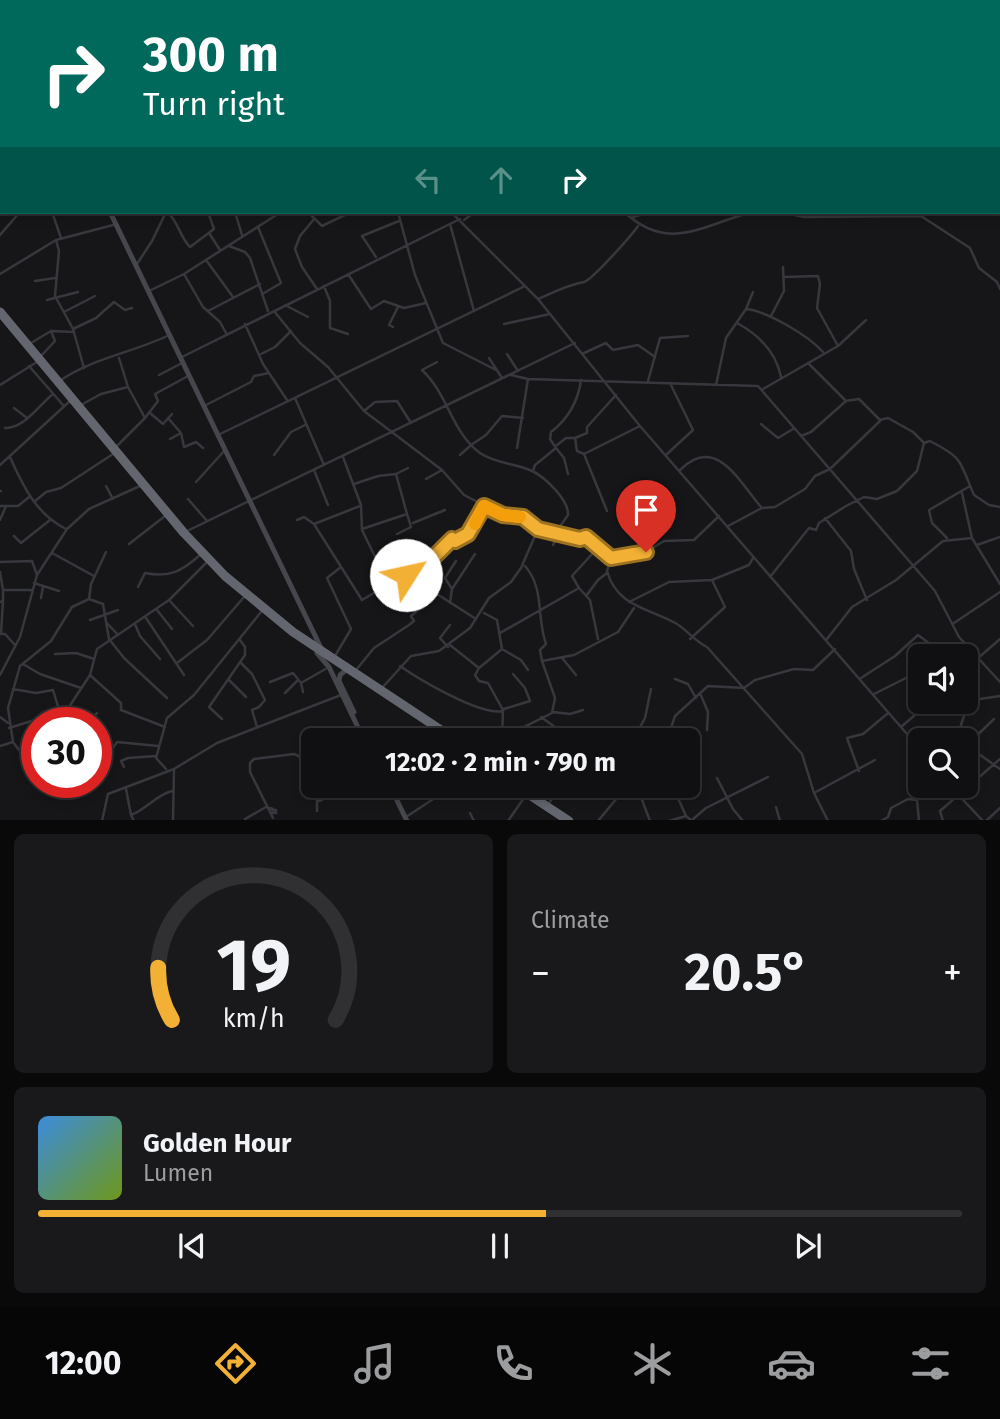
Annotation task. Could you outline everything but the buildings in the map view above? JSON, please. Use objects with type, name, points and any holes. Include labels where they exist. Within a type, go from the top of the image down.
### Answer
[{"type":"highway","points":[[0,312],[28,345],[35,362]]},
{"type":"highway","points":[[0,317],[54,387],[114,451],[165,516],[204,559],[244,597],[320,653],[437,728]]},
{"type":"highway","points":[[114,451],[140,486],[244,593],[331,663],[350,672],[432,728]]},
{"type":"highway","points":[[539,798],[568,820]]},
{"type":"highway","points":[[541,798],[574,820]]},
{"type":"street","points":[[0,152],[0,159]]},
{"type":"street","points":[[0,235],[18,214]]},
{"type":"street","points":[[55,214],[61,238]]},
{"type":"street","points":[[112,214],[206,405],[320,653]]},
{"type":"street","points":[[135,265],[152,241],[165,214]]},
{"type":"street","points":[[169,214],[175,218],[182,239],[190,247],[214,229],[209,214]]},
{"type":"street","points":[[236,214],[242,236]]},
{"type":"street","points":[[149,292],[184,274],[278,214]]},
{"type":"street","points":[[310,214],[322,226],[347,214]]},
{"type":"street","points":[[398,214],[426,303],[447,346],[496,370]]},
{"type":"street","points":[[454,214],[538,299],[640,426],[667,453],[770,577],[874,694],[887,714],[908,735]]},
{"type":"street","points":[[159,375],[268,312],[472,214]]},
{"type":"street","points":[[626,214],[639,225],[666,234],[702,231],[748,214]]},
{"type":"street","points":[[631,218],[642,214]]},
{"type":"street","points":[[790,214],[804,217],[857,218],[910,214],[929,220],[970,248],[979,268],[1000,289]]},
{"type":"street","points":[[857,218],[858,214]]},
{"type":"street","points":[[314,219],[300,236],[295,249],[302,267],[317,289]]},
{"type":"street","points":[[377,259],[362,236],[399,221]]},
{"type":"street","points":[[0,274],[56,240],[117,224]]},
{"type":"street","points":[[450,224],[474,312]]},
{"type":"street","points":[[538,299],[562,286],[586,282],[629,240],[639,225]]},
{"type":"street","points":[[258,227],[281,282],[263,294]]},
{"type":"street","points":[[209,233],[220,250]]},
{"type":"street","points":[[56,240],[60,251],[55,296],[73,331],[84,368]]},
{"type":"street","points":[[229,246],[245,252],[250,258],[268,312]]},
{"type":"street","points":[[206,260],[233,297]]},
{"type":"street","points":[[771,316],[783,296],[783,267]]},
{"type":"street","points":[[184,274],[227,334]]},
{"type":"street","points":[[348,274],[371,309],[384,301],[398,306],[426,303]]},
{"type":"street","points":[[784,277],[818,276],[820,284],[817,308],[838,346]]},
{"type":"street","points":[[35,281],[55,278]]},
{"type":"street","points":[[208,311],[260,284]]},
{"type":"street","points":[[324,286],[330,300],[330,328],[348,334]]},
{"type":"street","points":[[218,435],[525,286]]},
{"type":"street","points":[[47,300],[78,292]]},
{"type":"street","points":[[716,385],[723,347],[746,309],[752,292]]},
{"type":"street","points":[[64,312],[95,296]]},
{"type":"street","points":[[28,345],[51,331],[73,331],[96,318],[114,302],[125,310],[132,308]]},
{"type":"street","points":[[285,305],[308,317]]},
{"type":"street","points":[[393,327],[389,325],[398,306]]},
{"type":"street","points":[[746,309],[771,316],[791,330],[810,338],[823,352]]},
{"type":"street","points":[[274,311],[338,378],[364,411],[394,431],[407,445],[442,470],[464,495],[503,515],[523,517],[538,529],[580,539],[586,537],[611,558]]},
{"type":"street","points":[[504,324],[545,318],[550,314]]},
{"type":"street","points":[[763,389],[781,377],[799,370],[823,352],[838,346],[866,320]]},
{"type":"street","points":[[737,323],[757,335],[773,354],[781,377]]},
{"type":"street","points":[[245,324],[269,373],[288,401]]},
{"type":"street","points":[[0,385],[35,362],[55,341],[51,331]]},
{"type":"street","points":[[259,355],[275,347],[291,331]]},
{"type":"street","points":[[5,428],[10,429],[27,418],[54,387],[84,368],[118,357],[171,334]]},
{"type":"street","points":[[648,381],[660,338],[688,336]]},
{"type":"street","points":[[184,533],[575,343]]},
{"type":"street","points":[[584,353],[606,343],[613,350],[638,345],[655,357]]},
{"type":"street","points":[[507,354],[518,371]]},
{"type":"street","points":[[118,357],[128,387],[145,418]]},
{"type":"street","points":[[489,358],[502,379]]},
{"type":"street","points":[[437,362],[422,370],[433,382],[470,446],[501,464],[533,471],[568,506],[568,515],[553,545]]},
{"type":"street","points":[[808,363],[846,401]]},
{"type":"street","points":[[206,405],[251,382],[254,376],[269,373]]},
{"type":"street","points":[[34,502],[46,492],[61,488],[114,451],[150,413],[158,401],[155,394],[191,374]]},
{"type":"street","points":[[511,375],[528,379],[755,385],[763,389],[793,429],[942,599],[965,644]]},
{"type":"street","points":[[517,447],[528,379]]},
{"type":"street","points":[[568,474],[564,458],[551,439],[551,432],[569,413],[579,395],[581,380]]},
{"type":"street","points":[[667,453],[692,430],[670,383]]},
{"type":"street","points":[[0,465],[71,404],[128,387]]},
{"type":"street","points":[[533,471],[535,465],[566,438],[587,433],[587,427],[616,394]]},
{"type":"street","points":[[295,398],[324,466]]},
{"type":"street","points":[[801,436],[811,432],[846,401],[859,399],[880,420]]},
{"type":"street","points":[[364,411],[375,402],[397,401],[411,423]]},
{"type":"street","points":[[13,408],[27,418]]},
{"type":"street","points":[[150,413],[163,424],[172,414]]},
{"type":"street","points":[[460,455],[486,435],[502,416],[523,418]]},
{"type":"street","points":[[167,418],[181,433],[184,447],[196,442],[203,448]]},
{"type":"street","points":[[728,526],[762,508],[775,507],[805,489],[815,476],[830,469],[880,420],[888,418],[902,425],[924,443]]},
{"type":"street","points":[[761,424],[778,438],[793,429]]},
{"type":"street","points":[[274,455],[292,432],[305,425]]},
{"type":"street","points":[[584,454],[640,426]]},
{"type":"street","points":[[170,439],[181,433]]},
{"type":"street","points":[[575,438],[577,451],[584,454],[607,511]]},
{"type":"street","points":[[924,443],[930,441],[952,451],[965,467],[970,486],[978,499],[1000,507]]},
{"type":"street","points":[[770,577],[809,528],[816,530],[825,518],[864,497],[877,499],[897,491],[917,471],[924,443]]},
{"type":"street","points":[[196,482],[225,450]]},
{"type":"street","points":[[343,456],[361,505],[362,530],[387,583]]},
{"type":"street","points":[[10,457],[29,497],[50,520],[67,529]]},
{"type":"street","points":[[680,470],[690,460],[711,457],[734,471],[744,488],[762,508]]},
{"type":"street","points":[[354,484],[378,476],[396,474],[408,468]]},
{"type":"street","points":[[314,470],[328,505]]},
{"type":"street","points":[[426,479],[442,470]]},
{"type":"street","points":[[396,474],[412,524]]},
{"type":"street","points":[[106,486],[113,499]]},
{"type":"street","points":[[0,675],[20,638],[37,575],[67,529],[81,514],[140,486]]},
{"type":"street","points":[[947,538],[932,523],[929,510],[970,486]]},
{"type":"street","points":[[962,493],[972,538],[1000,584]]},
{"type":"street","points":[[0,506],[18,506],[29,497]]},
{"type":"street","points":[[188,499],[208,522]]},
{"type":"street","points":[[314,524],[361,505]]},
{"type":"street","points":[[0,520],[6,506]]},
{"type":"street","points":[[297,520],[304,517],[314,524],[330,545],[362,600],[387,583],[430,561],[452,539],[455,541],[468,534],[484,506]]},
{"type":"street","points":[[356,509],[360,512]]},
{"type":"street","points":[[397,534],[406,531],[412,524],[445,510]]},
{"type":"street","points":[[362,530],[407,514]]},
{"type":"street","points":[[129,544],[165,516]]},
{"type":"street","points":[[611,558],[646,552],[664,541],[694,540],[719,516]]},
{"type":"street","points":[[825,518],[851,551],[854,569],[867,600]]},
{"type":"street","points":[[14,536],[20,543],[50,520]]},
{"type":"street","points":[[380,691],[400,666],[416,654],[449,646],[476,619],[489,598],[511,582],[521,568],[538,529]]},
{"type":"street","points":[[977,545],[1000,537]]},
{"type":"street","points":[[827,639],[852,607],[867,600],[914,566],[947,538],[972,538]]},
{"type":"street","points":[[597,544],[593,553],[572,576],[590,600],[599,640]]},
{"type":"street","points":[[89,599],[94,576],[106,552]]},
{"type":"street","points":[[52,553],[94,576]]},
{"type":"street","points":[[450,603],[453,589],[475,554]]},
{"type":"street","points":[[629,602],[669,583],[712,580],[749,565],[754,557]]},
{"type":"street","points":[[611,558],[607,573],[612,586],[635,607],[680,625],[690,639],[713,652],[756,705],[802,754],[814,793],[828,820]]},
{"type":"street","points":[[138,587],[145,573],[162,576],[180,572],[204,559]]},
{"type":"street","points":[[69,707],[90,675],[97,649],[169,600],[204,559]]},
{"type":"street","points":[[0,562],[32,561],[37,575]]},
{"type":"street","points":[[453,589],[445,578],[456,561]]},
{"type":"street","points":[[525,566],[536,578],[541,607],[538,612],[546,644],[540,650],[555,698],[553,712]]},
{"type":"street","points":[[301,683],[331,663],[351,629],[327,578],[341,567]]},
{"type":"street","points":[[0,572],[3,590],[1,634],[15,645]]},
{"type":"street","points":[[586,596],[607,573]]},
{"type":"street","points":[[406,575],[410,591],[425,606]]},
{"type":"street","points":[[690,639],[725,607],[712,580]]},
{"type":"street","points":[[34,583],[59,591]]},
{"type":"street","points":[[41,598],[43,587]]},
{"type":"street","points":[[500,633],[579,588]]},
{"type":"street","points":[[3,590],[32,590]]},
{"type":"street","points":[[954,623],[1000,592]]},
{"type":"street","points":[[337,680],[340,675],[350,672],[374,648],[414,621],[411,616],[437,594],[476,619]]},
{"type":"street","points":[[177,663],[207,640],[244,597]]},
{"type":"street","points":[[19,750],[13,742],[8,723],[13,689],[23,664],[51,640],[72,607],[89,599],[103,604],[109,639],[124,658],[167,698]]},
{"type":"street","points":[[169,600],[193,626]]},
{"type":"street","points":[[542,661],[563,658],[618,632],[635,607]]},
{"type":"street","points":[[90,620],[118,610]]},
{"type":"street","points":[[157,610],[172,629]]},
{"type":"street","points":[[156,756],[167,718],[194,695],[261,612]]},
{"type":"street","points":[[482,612],[497,620],[502,649]]},
{"type":"street","points":[[146,618],[184,675]]},
{"type":"street","points":[[106,622],[118,635]]},
{"type":"street","points":[[135,624],[140,636],[160,659]]},
{"type":"street","points":[[450,625],[440,638],[479,668]]},
{"type":"street","points":[[908,644],[918,635],[930,644]]},
{"type":"street","points":[[978,658],[1000,639]]},
{"type":"street","points":[[222,719],[209,707],[241,663],[245,648],[240,640]]},
{"type":"street","points":[[860,678],[895,656],[908,644]]},
{"type":"street","points":[[501,728],[503,710],[488,683],[479,681],[475,675],[479,668],[502,649]]},
{"type":"street","points":[[502,649],[521,660],[528,670]]},
{"type":"street","points":[[671,728],[675,716],[708,686],[744,688],[755,680],[794,669],[813,670],[835,649]]},
{"type":"street","points":[[55,654],[76,653],[94,659]]},
{"type":"street","points":[[563,658],[576,676]]},
{"type":"street","points":[[978,660],[1000,682]]},
{"type":"street","points":[[0,661],[6,664]]},
{"type":"street","points":[[241,663],[252,674],[265,700],[259,708],[252,710],[258,728]]},
{"type":"street","points":[[331,663],[360,728]]},
{"type":"street","points":[[23,664],[40,674],[82,689]]},
{"type":"street","points":[[400,666],[438,691],[492,713],[530,701],[525,688],[513,674]]},
{"type":"street","points":[[270,682],[293,673],[301,683],[303,692]]},
{"type":"street","points":[[90,675],[121,703],[121,710],[165,727]]},
{"type":"street","points":[[285,692],[298,683],[296,678]]},
{"type":"street","points":[[874,694],[906,678]]},
{"type":"street","points":[[675,679],[688,684],[696,698]]},
{"type":"street","points":[[229,680],[246,696]]},
{"type":"street","points":[[13,689],[36,693],[53,690],[59,707]]},
{"type":"street","points":[[640,728],[645,718],[650,689]]},
{"type":"street","points":[[700,693],[708,712],[707,730]]},
{"type":"street","points":[[102,820],[108,794],[174,769],[217,743],[343,694]]},
{"type":"street","points":[[978,699],[1000,696]]},
{"type":"street","points":[[521,728],[553,712],[570,714],[583,710]]},
{"type":"street","points":[[859,771],[847,738],[863,734],[887,714]]},
{"type":"street","points":[[901,727],[916,714]]},
{"type":"street","points":[[0,717],[8,723]]},
{"type":"street","points":[[541,717],[556,728]]},
{"type":"street","points":[[978,735],[995,719]]},
{"type":"street","points":[[9,728],[21,723]]},
{"type":"street","points":[[0,746],[13,742]]},
{"type":"street","points":[[112,749],[117,742],[160,746]]},
{"type":"street","points":[[978,753],[1000,769]]},
{"type":"street","points":[[275,817],[250,772],[250,763],[254,759],[296,754],[301,764]]},
{"type":"street","points":[[124,766],[121,761],[128,758],[156,756]]},
{"type":"street","points":[[156,756],[166,770]]},
{"type":"street","points":[[978,781],[1000,759]]},
{"type":"street","points":[[814,793],[875,760]]},
{"type":"street","points":[[173,820],[174,769]]},
{"type":"street","points":[[642,800],[663,790],[674,789],[686,816],[692,820],[706,807],[768,777]]},
{"type":"street","points":[[717,778],[727,799],[742,820]]},
{"type":"street","points":[[126,789],[134,820]]},
{"type":"street","points":[[131,815],[146,809],[161,795],[172,791]]},
{"type":"street","points":[[317,811],[318,798]]},
{"type":"street","points":[[319,801],[326,798]]},
{"type":"street","points":[[394,798],[405,820],[436,798]]},
{"type":"street","points":[[509,820],[521,798]]},
{"type":"street","points":[[549,803],[553,798]]},
{"type":"street","points":[[599,820],[616,798]]},
{"type":"street","points":[[640,798],[650,820]]},
{"type":"street","points":[[943,820],[940,811],[957,798]]},
{"type":"street","points":[[962,798],[983,820]]},
{"type":"street","points":[[883,820],[888,817],[894,806],[908,799],[918,800],[919,820]]},
{"type":"street","points":[[268,807],[273,809],[275,817]]},
{"type":"street","points":[[245,820],[268,807]]},
{"type":"street","points":[[776,807],[779,820]]},
{"type":"street","points":[[985,820],[1000,808]]},
{"type":"street","points":[[470,813],[474,820]]},
{"type":"street","points":[[672,820],[686,816]]},
{"type":"slow traffic","points":[[475,524],[484,506],[503,515],[520,517]]},
{"type":"route","points":[[406,575],[430,561],[443,545],[452,539],[455,541],[468,534],[484,506],[503,515],[523,517],[538,529],[580,539],[586,537],[611,558],[646,552]]}]
